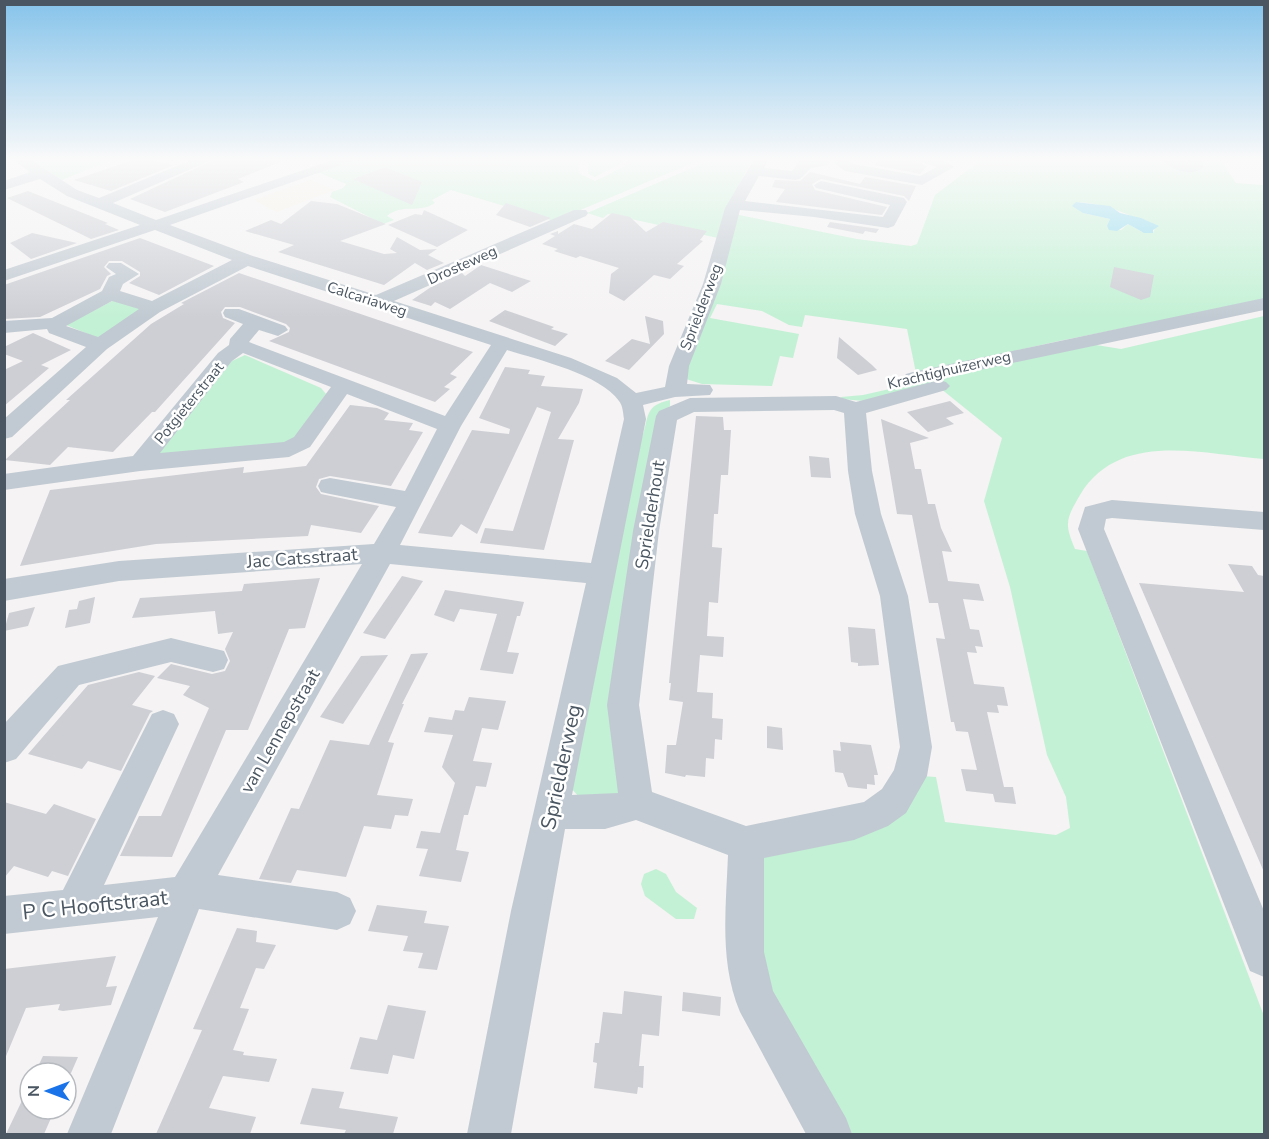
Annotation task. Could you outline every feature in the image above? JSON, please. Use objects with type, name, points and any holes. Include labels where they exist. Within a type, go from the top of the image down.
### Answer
[{"type":"street","name":"Calcariaweg","points":[[118,211],[246,260],[590,373],[611,383],[631,401]]},
{"type":"street","points":[[4,259],[13,273],[196,211]]},
{"type":"street","name":"Sprielderweg","points":[[675,391],[679,366],[712,284],[733,211]]},
{"type":"street","points":[[804,211],[888,223],[894,211]]},
{"type":"street","name":"Drosteweg","points":[[376,302],[580,213]]},
{"type":"street","points":[[4,432],[100,345],[153,308],[246,260]]},
{"type":"street","points":[[7,327],[56,322],[110,294],[115,281],[130,274],[115,267]]},
{"type":"street","points":[[110,294],[153,308]]},
{"type":"street","name":"Krachtighuizerweg","points":[[631,401],[675,391],[841,401],[868,388],[1264,304]]},
{"type":"street","points":[[232,313],[278,330]]},
{"type":"street","points":[[56,322],[56,329],[100,345]]},
{"type":"street","points":[[238,348],[240,339],[255,322]]},
{"type":"street","name":"van Lennepstraat","points":[[89,1134],[188,892],[412,501],[450,426],[502,343]]},
{"type":"street","name":"Potgieterstraat","points":[[140,463],[225,357],[238,348],[247,347],[342,386],[450,426]]},
{"type":"street","name":"Potgieterstraat","points":[[4,482],[140,463],[289,449],[302,442],[342,386]]},
{"type":"street","name":"Sprielderhout","points":[[636,804],[623,705],[646,531],[668,416],[690,405],[841,401],[939,386]]},
{"type":"street","name":"Sprielderweg","points":[[489,1134],[530,911],[553,811],[600,574],[635,419],[635,410],[631,401]]},
{"type":"street","points":[[553,811],[595,814],[618,811],[636,804],[746,844],[861,820],[876,814],[894,801],[910,776],[916,747],[894,596],[868,514],[860,471],[841,401]]},
{"type":"street","points":[[330,486],[412,501]]},
{"type":"street","points":[[1264,521],[1112,509],[1094,513],[1091,529],[1264,957]]},
{"type":"street","name":"Jac Catsstraat","points":[[4,590],[119,571],[382,553],[600,574]]},
{"type":"street","points":[[4,748],[69,675],[171,650],[213,660]]},
{"type":"street","points":[[74,908],[163,724]]},
{"type":"street","points":[[746,844],[744,952],[754,998],[830,1134]]},
{"type":"street","name":"P C Hooftstraat","points":[[4,915],[188,892],[337,911]]},
{"type":"green space","points":[[358,211],[396,211],[387,216],[394,220],[383,224]]},
{"type":"green space","points":[[521,211],[578,211],[554,221]]},
{"type":"green space","points":[[728,211],[718,238],[608,214],[603,218],[587,213]]},
{"type":"green space","points":[[929,211],[1082,211],[1110,219],[1107,227],[1121,230],[1128,224],[1142,232],[1153,233],[1155,228],[1120,211],[1264,211],[1264,300],[1059,341],[916,373],[907,329],[805,315],[802,327],[789,325],[762,311],[717,304],[710,318],[799,334],[793,358],[780,356],[772,386],[702,384],[683,378],[734,214],[857,239],[911,246],[917,244]]},
{"type":"green space","points":[[114,300],[144,308],[98,338],[66,325]]},
{"type":"green space","points":[[1264,316],[1264,459],[1188,451],[1163,451],[1139,454],[1116,461],[1097,475],[1080,495],[1069,516],[1068,527],[1075,549],[1087,551],[1264,1016],[1264,1134],[841,1134],[794,1050],[760,979],[758,859],[921,776],[936,777],[945,822],[1056,835],[1070,828],[1066,797],[1047,755],[1010,587],[984,501],[1002,438],[935,384],[863,401],[841,397],[863,395],[1090,344],[1121,349]]},
{"type":"green space","points":[[245,355],[321,388],[326,394],[295,437],[282,445],[157,454],[232,361]]},
{"type":"green space","points":[[670,400],[670,406],[664,412],[621,791],[615,797],[581,799],[570,787],[641,440],[651,409],[661,402]]},
{"type":"green space","points":[[656,869],[666,874],[676,892],[697,908],[694,919],[676,919],[645,896],[641,884],[644,874]]},
{"type":"water","points":[[1080,211],[1117,211],[1159,226],[1153,230],[1153,233],[1144,233],[1128,224],[1117,231],[1109,230],[1107,226],[1110,219]]},
{"type":"building","points":[[34,211],[78,211],[119,230],[91,239]]},
{"type":"building","points":[[298,211],[355,211],[386,224],[340,241],[384,254],[397,253],[390,249],[397,237],[420,250],[437,249],[428,255],[444,263],[427,270],[415,263],[384,285],[278,252],[294,245],[245,231],[271,220],[281,224]]},
{"type":"building","points":[[424,211],[427,211],[468,230],[437,247],[388,225],[415,214],[422,215]]},
{"type":"building","points":[[499,211],[530,211],[551,218],[530,227],[496,215]]},
{"type":"building","points":[[851,211],[884,211],[882,215]]},
{"type":"building","points":[[612,213],[630,217],[646,232],[663,222],[707,231],[700,240],[703,241],[677,264],[684,266],[670,279],[654,275],[624,301],[609,293],[611,274],[619,268],[580,256],[576,258],[554,251],[558,249],[542,244],[555,236],[550,234],[558,231],[558,234],[574,224],[592,229]]},
{"type":"building","points":[[830,222],[879,229],[876,233],[865,231],[863,234],[827,227]]},
{"type":"building","points":[[32,233],[77,243],[31,259],[10,243]]},
{"type":"building","points":[[140,238],[214,266],[159,295],[129,283],[140,276],[140,272],[122,261],[109,261],[104,267],[111,274],[107,276],[100,289],[40,317],[4,319],[4,285]]},
{"type":"building","points":[[481,265],[531,281],[512,292],[490,283],[450,309],[435,302],[431,306],[412,300],[431,287],[462,273],[465,276]]},
{"type":"building","points":[[1114,267],[1154,275],[1150,297],[1141,300],[1110,287]]},
{"type":"building","points":[[239,273],[473,352],[450,374],[457,377],[444,387],[450,389],[435,402],[269,341],[289,332],[290,328],[286,324],[240,307],[225,307],[221,312],[223,318],[235,323],[155,412],[152,412],[113,452],[68,447],[50,465],[5,460],[70,400],[66,400],[151,324],[184,304],[181,303]]},
{"type":"building","points":[[505,310],[568,334],[555,346],[489,321]]},
{"type":"building","points":[[645,316],[663,321],[664,334],[629,370],[605,361],[632,339],[650,344]]},
{"type":"building","points":[[33,333],[71,350],[41,365],[49,368],[4,406],[4,370],[23,361],[4,354],[4,347]]},
{"type":"building","points":[[839,337],[877,370],[858,375],[837,358]]},
{"type":"building","points":[[505,367],[530,370],[528,374],[545,376],[541,386],[583,389],[579,403],[558,439],[574,440],[544,550],[480,543],[485,528],[513,531],[551,412],[537,407],[477,534],[461,524],[452,537],[418,533],[472,430],[509,434],[510,429],[479,418]]},
{"type":"building","points":[[950,401],[964,413],[946,418],[954,424],[928,432],[907,412]]},
{"type":"building","points":[[350,405],[377,408],[389,413],[384,420],[413,423],[409,430],[423,432],[391,486],[330,476],[319,479],[316,487],[321,494],[379,506],[361,533],[311,525],[308,536],[156,544],[20,566],[50,490],[244,467],[243,473],[306,466]]},
{"type":"building","points":[[696,416],[723,417],[724,430],[731,430],[728,475],[721,475],[718,514],[714,514],[712,547],[722,548],[718,603],[709,602],[707,636],[724,637],[723,657],[700,655],[697,692],[713,693],[712,718],[723,719],[722,740],[715,739],[714,759],[706,758],[705,777],[686,775],[685,777],[665,773],[667,745],[676,745],[683,702],[669,700],[671,683],[669,683]]},
{"type":"building","points":[[881,419],[929,438],[910,443],[915,469],[921,469],[928,504],[935,504],[941,528],[952,552],[942,551],[948,581],[979,584],[984,601],[963,599],[970,629],[979,630],[983,647],[975,646],[977,653],[967,652],[974,684],[1004,687],[1008,706],[997,705],[999,713],[987,712],[1004,787],[1013,787],[1016,804],[995,802],[993,794],[966,791],[961,769],[977,770],[968,732],[956,731],[954,722],[951,722],[936,638],[945,639],[938,603],[929,603],[912,515],[897,514]]},
{"type":"building","points":[[809,456],[829,458],[831,478],[811,477]]},
{"type":"building","points":[[1228,564],[1252,566],[1258,575],[1264,576],[1264,872],[1139,583],[1244,592]]},
{"type":"building","points":[[402,576],[423,581],[385,639],[363,633]]},
{"type":"building","points":[[320,578],[305,628],[289,629],[248,730],[226,730],[172,857],[120,856],[139,816],[161,816],[209,708],[183,695],[190,686],[157,678],[171,664],[212,674],[225,671],[230,661],[225,649],[233,632],[218,634],[215,611],[132,618],[140,598],[242,591],[244,584]]},
{"type":"building","points":[[445,590],[524,602],[520,616],[517,616],[507,652],[519,653],[513,674],[480,670],[497,614],[460,609],[454,622],[434,615]]},
{"type":"building","points":[[95,597],[90,623],[65,628],[69,610],[77,609],[79,601]]},
{"type":"building","points":[[35,607],[28,626],[4,631],[9,613]]},
{"type":"building","points":[[848,627],[875,629],[879,665],[858,666],[858,663],[851,662]]},
{"type":"building","points":[[428,653],[402,704],[404,704],[388,742],[394,743],[377,795],[413,799],[408,816],[395,815],[391,829],[364,826],[346,877],[297,870],[291,883],[259,879],[291,808],[299,809],[330,740],[369,745],[411,654]]},
{"type":"building","points":[[388,655],[343,724],[320,717],[361,656]]},
{"type":"building","points":[[139,672],[155,676],[132,705],[153,711],[121,771],[88,761],[82,769],[28,754],[88,685]]},
{"type":"building","points":[[469,697],[506,701],[498,730],[482,728],[473,761],[492,763],[486,787],[476,786],[468,815],[464,815],[456,850],[469,852],[461,882],[419,876],[428,849],[416,848],[421,831],[440,833],[455,783],[442,767],[453,735],[424,732],[429,717],[452,720],[455,710],[464,711]]},
{"type":"building","points":[[767,726],[782,728],[783,750],[767,748]]},
{"type":"building","points":[[840,742],[871,745],[878,775],[874,775],[875,785],[867,784],[867,789],[848,787],[843,773],[835,772],[833,750],[841,751]]},
{"type":"building","points":[[4,802],[46,814],[54,804],[96,819],[68,876],[52,871],[48,877],[14,866],[4,878]]},
{"type":"building","points":[[377,905],[427,911],[424,923],[449,926],[437,970],[418,968],[423,953],[403,951],[408,936],[368,931]]},
{"type":"building","points":[[237,928],[257,931],[256,942],[276,945],[264,969],[256,968],[240,1008],[249,1009],[233,1050],[244,1052],[243,1055],[277,1059],[269,1082],[223,1076],[209,1108],[256,1117],[250,1134],[156,1134],[202,1030],[193,1029]]},
{"type":"building","points":[[116,956],[106,987],[117,986],[111,1005],[63,1011],[58,1010],[60,1004],[26,1008],[4,1061],[4,969]]},
{"type":"building","points":[[624,991],[662,996],[659,1036],[642,1034],[639,1066],[644,1066],[643,1088],[638,1087],[637,1094],[594,1088],[597,1063],[593,1062],[595,1043],[599,1043],[603,1012],[622,1014]]},
{"type":"building","points":[[683,992],[721,997],[720,1016],[682,1011]]},
{"type":"building","points":[[388,1005],[426,1011],[414,1059],[393,1055],[388,1074],[350,1069],[360,1037],[377,1040]]},
{"type":"building","points":[[43,1056],[78,1057],[76,1061],[41,1061]]},
{"type":"building","points":[[312,1088],[344,1092],[339,1108],[398,1117],[393,1134],[344,1134],[346,1130],[300,1124]]},
{"type":"building","points":[[18,1109],[18,1121],[50,1121],[44,1134],[6,1134]]}]
